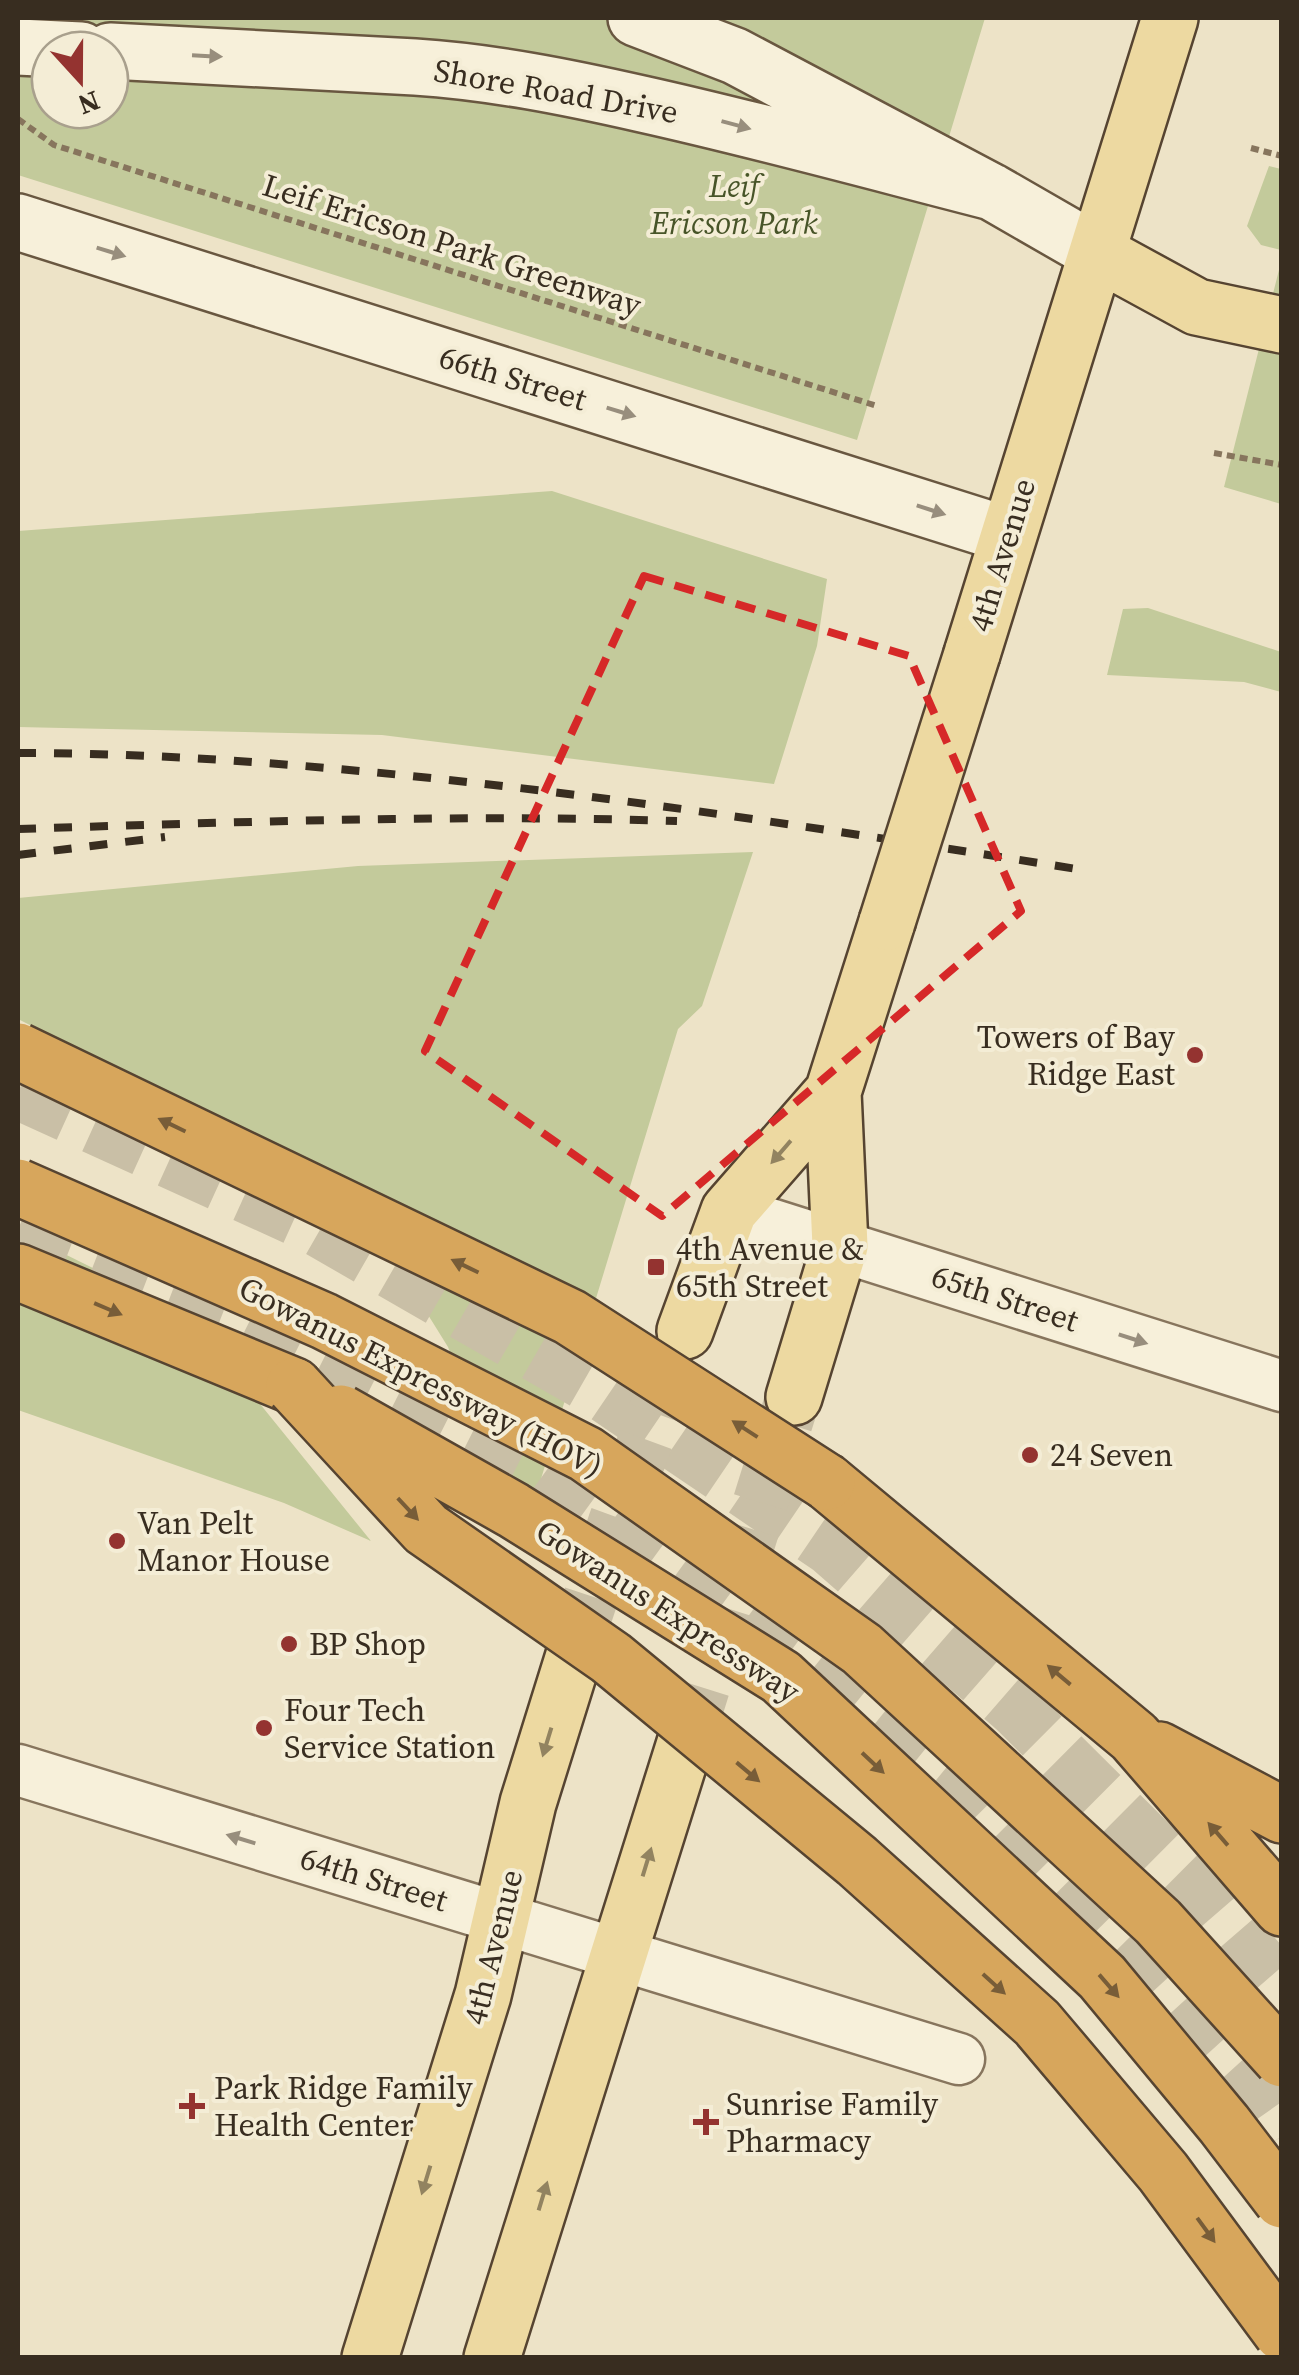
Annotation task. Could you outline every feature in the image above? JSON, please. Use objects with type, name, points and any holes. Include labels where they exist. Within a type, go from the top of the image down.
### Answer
[{"type":"highway","points":[[18,1051],[570,1317],[827,1482],[1134,1738],[1282,1908]]},
{"type":"highway","name":"Gowanus Expressway (HOV)","points":[[18,1187],[324,1321],[586,1454],[862,1649],[1158,1922],[1282,2059]]},
{"type":"highway","name":"Gowanus Expressway","points":[[18,1272],[294,1386],[513,1510],[781,1678],[1102,1977],[1282,2200]]},
{"type":"highway","points":[[294,1386],[426,1529],[610,1658],[857,1862],[1036,2023],[1164,2172],[1282,2333]]},
{"type":"highway","points":[[1134,1738],[1282,1816]]},
{"type":"main road","name":"4th Avenue","points":[[794,1397],[840,1246],[833,1092],[1170,18]]},
{"type":"main road","name":"Shore Road Drive","points":[[1098,253],[1197,307],[1282,324]]},
{"type":"main road","name":"4th Avenue","points":[[685,1331],[729,1211],[833,1092]]},
{"type":"main road","name":"4th Avenue","points":[[370,2358],[484,1995],[528,1804],[576,1649]]},
{"type":"main road","points":[[492,2358],[686,1740]]},
{"type":"street","name":"Shore Road Drive","points":[[636,18],[736,56],[1098,253]]},
{"type":"street","name":"Shore Road Drive","points":[[130,53],[430,68],[519,79],[711,119],[992,192]]},
{"type":"street","name":"66th Street","points":[[18,222],[1008,535]]},
{"type":"street","name":"65th Street","points":[[729,1211],[1282,1386]]},
{"type":"street","name":"64th Street","points":[[18,1770],[959,2060]]},
{"type":"path","name":"Leif Ericson Park Greenway","points":[[18,119],[54,144],[877,406]]},
{"type":"path","points":[[1250,148],[1282,156]]},
{"type":"path","points":[[1214,453],[1282,465]]},
{"type":"highlighted area","points":[[644,576],[909,656],[1021,911],[662,1216],[425,1051]]},
{"type":"green space","name":"Leif Ericson Park","points":[[18,18],[985,18],[857,440],[18,175]]},
{"type":"green space","points":[[1269,166],[1281,169],[1281,250],[1261,245],[1247,226]]},
{"type":"green space","points":[[1281,262],[1281,504],[1224,487]]},
{"type":"green space","points":[[552,491],[827,579],[817,646],[774,784],[382,735],[18,727],[18,531]]},
{"type":"green space","points":[[1148,608],[1281,652],[1281,692],[1244,682],[1107,675],[1123,609]]},
{"type":"green space","points":[[753,852],[702,1006],[678,1029],[523,1538],[448,1347],[348,1186],[18,1019],[18,898],[358,866]]},
{"type":"green space","points":[[18,1231],[188,1315],[371,1541],[284,1503],[18,1410]]},
{"type":"tunnel","points":[[18,1092],[309,1224],[593,1387],[830,1548],[1015,1709],[1198,1891],[1282,1988]]},
{"type":"tunnel","points":[[18,1230],[236,1314],[530,1462],[798,1657],[958,1787],[1124,1954],[1256,2099],[1282,2136]]},
{"type":"tunnel","points":[[576,1649],[615,1524],[684,1335]]},
{"type":"tunnel","points":[[686,1740],[791,1404]]},
{"type":"railway","points":[[18,753],[229,760],[440,779],[682,809],[1083,870]]},
{"type":"railway","points":[[18,829],[430,819],[677,821]]},
{"type":"railway","points":[[18,855],[165,837]]},
{"type":"place","name":"Towers of Bay Ridge East","points":[[1195,1055]]},
{"type":"place","name":"4th Avenue & 65th Street","points":[[656,1267]]},
{"type":"place","name":"24 Seven","points":[[1030,1455]]},
{"type":"place","name":"Van Pelt Manor House","points":[[117,1541]]},
{"type":"place","name":"BP Shop","points":[[289,1644]]},
{"type":"place","name":"Four Tech Service Station","points":[[264,1728]]},
{"type":"place","name":"Park Ridge Family Health Center","points":[[192,2106]]},
{"type":"place","name":"Sunrise Family Pharmacy","points":[[706,2122]]}]
